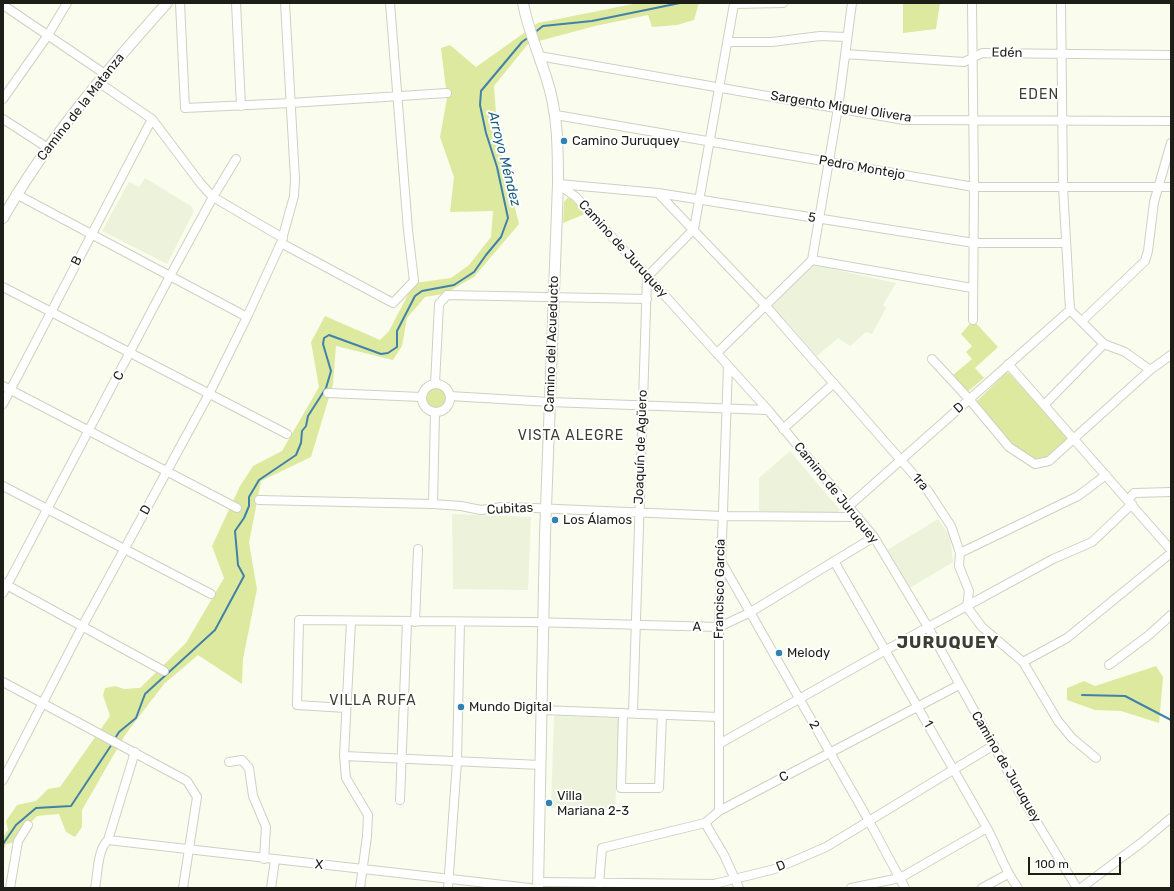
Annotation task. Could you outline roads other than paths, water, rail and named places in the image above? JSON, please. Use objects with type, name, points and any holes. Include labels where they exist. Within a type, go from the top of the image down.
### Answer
[{"type":"main road","name":"Camino de la Matanza","points":[[3,218],[16,194],[48,148],[104,74],[166,3]]},
{"type":"main road","name":"Camino del Acueducto","points":[[523,3],[526,22],[547,80],[556,115],[558,184],[546,508],[542,710],[535,886]]},
{"type":"street","points":[[3,99],[48,35],[67,3]]},
{"type":"street","points":[[166,3],[174,3]]},
{"type":"street","points":[[180,3],[185,108],[241,106],[447,93]]},
{"type":"street","points":[[236,3],[241,106]]},
{"type":"street","points":[[282,240],[294,196],[291,103],[285,3]]},
{"type":"street","points":[[98,82],[152,119],[201,184],[213,197],[282,240],[393,302],[414,281],[390,3]]},
{"type":"street","points":[[647,277],[694,229],[734,4],[783,3]]},
{"type":"street","points":[[717,353],[812,260],[838,108],[852,3]]},
{"type":"street","points":[[972,3],[974,119],[973,320]]},
{"type":"street","points":[[1061,3],[1063,187],[1070,310],[1104,344],[1125,352],[1150,370]]},
{"type":"street","points":[[3,5],[104,74]]},
{"type":"street","points":[[728,42],[772,42],[820,36],[847,37]]},
{"type":"street","name":"Edén","points":[[845,54],[964,62],[982,53],[1171,54]]},
{"type":"street","name":"Sargento Miguel Olivera","points":[[539,56],[904,120],[1062,119],[1171,121]]},
{"type":"street","name":"Pedro Montejo","points":[[556,115],[710,143],[974,187],[1171,187]]},
{"type":"street","points":[[3,119],[48,148]]},
{"type":"street","name":"B","points":[[3,404],[7,388],[52,312],[91,234],[152,119]]},
{"type":"street","points":[[1082,321],[1145,261],[1148,251],[1154,202],[1171,143]]},
{"type":"street","name":"C","points":[[3,593],[5,584],[49,509],[170,276],[213,197],[236,159]]},
{"type":"street","name":"5","points":[[558,184],[658,193],[974,243],[1066,243]]},
{"type":"street","name":"Camino de Juruquey","points":[[558,184],[576,197],[717,353],[768,410],[874,537],[928,627],[1027,806],[1077,888]]},
{"type":"street","name":"1ra","points":[[658,193],[765,305],[928,491],[951,526],[960,553],[959,566],[969,591],[967,607]]},
{"type":"street","points":[[16,194],[247,317]]},
{"type":"street","name":"D","points":[[3,780],[84,625],[209,394],[247,317],[282,240]]},
{"type":"street","points":[[812,260],[972,288]]},
{"type":"street","name":"Joaquín de Agüero","points":[[633,713],[647,277]]},
{"type":"street","points":[[3,287],[287,434]]},
{"type":"street","points":[[435,384],[439,304],[447,295],[646,299]]},
{"type":"street","name":"D","points":[[849,506],[1070,310]]},
{"type":"street","points":[[1044,405],[1104,344]]},
{"type":"street","points":[[932,359],[1010,447],[1035,464],[1049,461],[1150,370],[1171,355]]},
{"type":"street","points":[[1008,364],[1171,550]]},
{"type":"street","name":"Francisco García","points":[[719,812],[719,627],[722,562],[725,409],[728,366]]},
{"type":"street","points":[[435,384],[446,389],[450,396],[450,401],[445,410],[436,413],[426,410],[421,402],[421,397],[428,386],[435,384]]},
{"type":"street","points":[[783,429],[834,384]]},
{"type":"street","points":[[7,388],[237,508]]},
{"type":"street","points":[[328,393],[421,397]]},
{"type":"street","points":[[450,396],[550,402],[768,410]]},
{"type":"street","points":[[433,504],[436,413]]},
{"type":"street","points":[[960,553],[1078,496],[1106,475]]},
{"type":"street","points":[[3,486],[210,594]]},
{"type":"street","points":[[719,744],[799,698],[1053,559],[1092,542],[1130,502],[1134,493],[1171,492]]},
{"type":"street","name":"Cubitas","points":[[259,500],[433,504],[461,506],[480,510],[502,507],[722,516],[858,517]]},
{"type":"street","name":"A","points":[[346,708],[296,706],[299,620],[719,627],[749,613],[874,537]]},
{"type":"street","points":[[415,622],[418,549]]},
{"type":"street","points":[[1023,662],[1077,631],[1171,553]]},
{"type":"street","name":"2","points":[[722,562],[749,613],[869,821],[905,888]]},
{"type":"street","name":"1","points":[[834,562],[954,769],[1000,852],[1008,874],[1018,888]]},
{"type":"street","points":[[5,584],[84,625],[164,671]]},
{"type":"street","points":[[967,607],[982,627],[1023,662],[1058,721],[1072,738],[1096,758]]},
{"type":"street","points":[[1109,665],[1149,635],[1171,615]]},
{"type":"street","points":[[351,621],[344,756],[346,778],[368,815],[360,888]]},
{"type":"street","points":[[400,800],[406,622]]},
{"type":"street","points":[[449,884],[457,761],[460,622]]},
{"type":"street","points":[[3,682],[187,781],[197,797],[183,888]]},
{"type":"street","name":"C","points":[[599,884],[602,848],[705,823],[719,812],[959,685]]},
{"type":"street","points":[[542,710],[719,717]]},
{"type":"street","points":[[623,713],[622,788],[659,788],[662,715]]},
{"type":"street","name":"D","points":[[535,886],[599,884],[714,884],[775,869],[826,847],[994,745]]},
{"type":"street","points":[[95,888],[101,850],[108,840],[135,752]]},
{"type":"street","points":[[344,756],[540,765]]},
{"type":"street","points":[[229,762],[242,760],[249,768],[253,796],[266,828],[264,859]]},
{"type":"street","points":[[1081,888],[1141,843],[1171,818]]},
{"type":"street","points":[[705,823],[724,855],[739,888]]},
{"type":"street","points":[[10,888],[18,841],[28,825]]},
{"type":"street","points":[[851,888],[900,878],[987,828]]},
{"type":"street","name":"X","points":[[108,840],[362,870],[449,884],[535,886]]},
{"type":"street","points":[[271,888],[275,860]]},
{"type":"street","points":[[982,888],[1008,874]]},
{"type":"street","points":[[714,884],[728,888]]},
{"type":"waterway","name":"Arroyo Méndez","points":[[534,33],[543,26],[592,21],[680,3]]},
{"type":"waterway","name":"Arroyo Méndez","points":[[114,740],[119,732],[136,718],[145,694],[215,630],[244,576],[238,565],[235,531],[244,518],[249,506],[249,497],[259,480],[296,455],[301,443],[302,431],[306,426],[308,416],[326,388],[331,371],[323,344],[324,338],[329,335],[381,354],[388,353],[397,347],[397,331],[415,296],[422,291],[454,285],[474,272],[501,237],[508,218],[497,167],[486,133],[480,105],[481,91],[522,42],[529,37]]},
{"type":"waterway","points":[[1082,695],[1125,696],[1171,720]]},
{"type":"waterway","name":"Arroyo Méndez","points":[[3,844],[16,825],[36,808],[71,806],[112,744]]},
{"type":"place","name":"Camino Juruquey","points":[[564,141]]},
{"type":"place","name":"Los Álamos","points":[[555,520]]},
{"type":"place","name":"Melody","points":[[779,653]]},
{"type":"place","name":"Mundo Digital","points":[[461,707]]},
{"type":"place","name":"Villa Mariana 2-3","points":[[549,803]]},
{"type":"district","name":"EDEN","points":[[1039,95]]},
{"type":"district","name":"VISTA ALEGRE","points":[[571,436]]},
{"type":"district","name":"JURUQUEY","points":[[948,643]]},
{"type":"district","name":"VILLA RUFA","points":[[373,701]]}]
